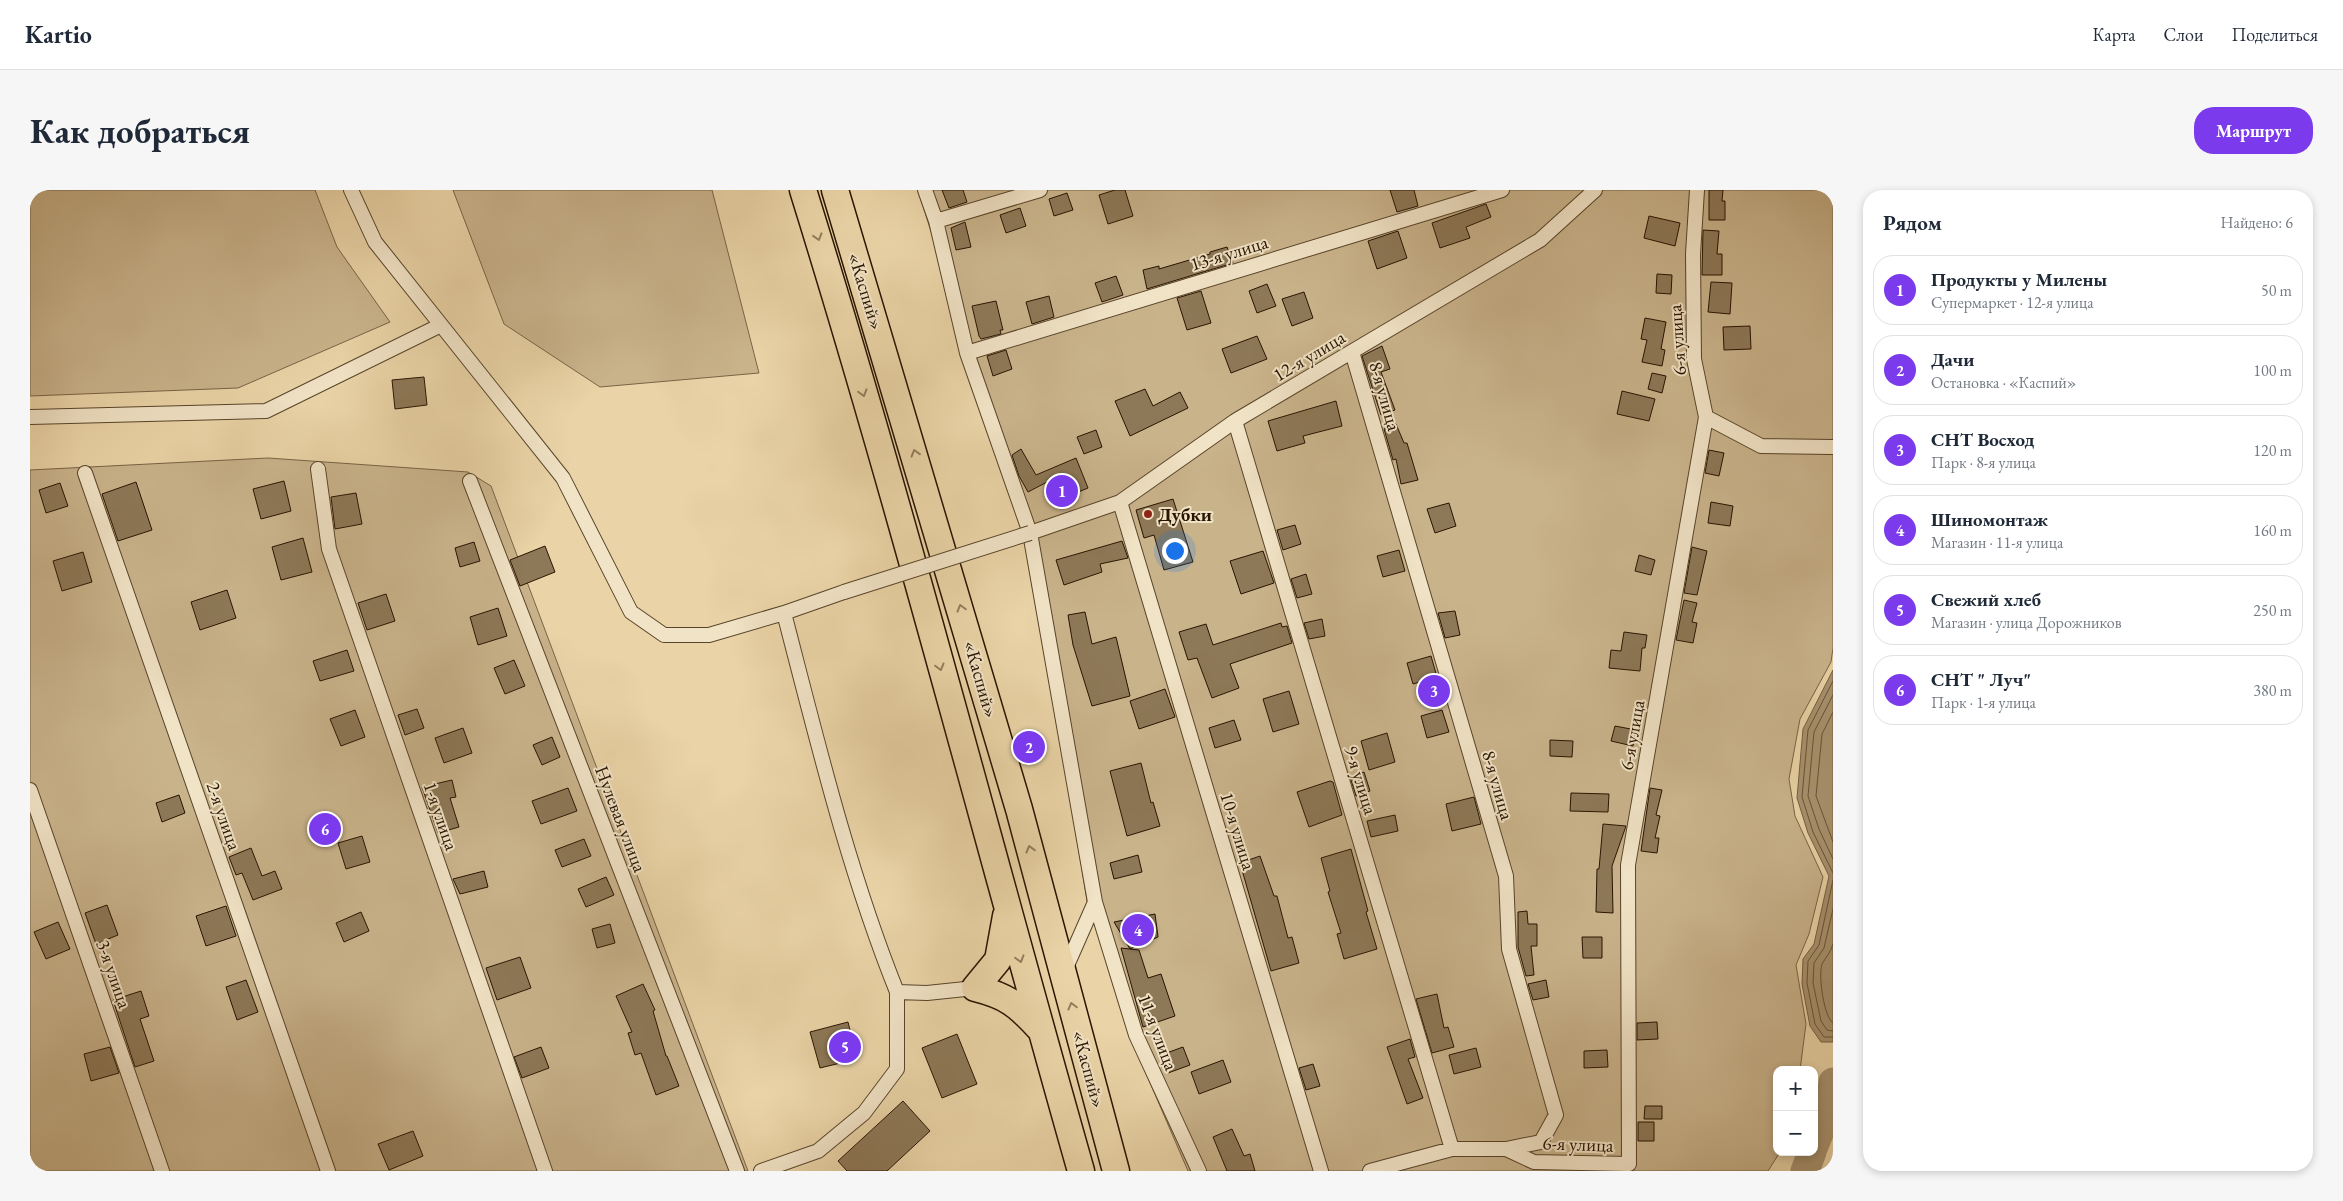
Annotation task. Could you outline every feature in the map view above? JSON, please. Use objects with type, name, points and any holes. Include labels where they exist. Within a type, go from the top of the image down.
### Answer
[{"type":"highway","name":"«Каспий»","points":[[803,190],[905,539],[1081,1171]]},
{"type":"highway","name":"«Каспий»","points":[[836,190],[1017,800],[1116,1171]]},
{"type":"highway","points":[[1007,910],[998,960],[975,988],[995,993],[1019,1006],[1041,1030]]},
{"type":"street","name":"12-я улица","points":[[351,190],[375,242],[563,478],[631,612],[664,635],[708,635],[784,613],[1120,502],[1235,421],[1540,240],[1590,192]]},
{"type":"street","name":"11-я улица","points":[[925,190],[936,221],[967,353],[1030,533],[1095,902],[1136,1035],[1199,1171]]},
{"type":"street","points":[[936,221],[1040,190]]},
{"type":"street","name":"13-я улица","points":[[967,353],[1502,190]]},
{"type":"street","name":"6-я улица","points":[[1506,1149],[1534,1162],[1629,1164],[1628,866],[1706,417],[1694,359],[1693,254],[1697,190]]},
{"type":"street","points":[[30,418],[266,411],[441,325]]},
{"type":"street","name":"8-я улица","points":[[1352,352],[1506,876],[1509,949],[1556,1115],[1541,1142],[1506,1149],[1452,1149],[1370,1171]]},
{"type":"street","points":[[1706,417],[1762,446],[1833,447]]},
{"type":"street","name":"9-я улица","points":[[1235,421],[1452,1149]]},
{"type":"street","name":"1-я улица","points":[[318,469],[329,549],[544,1171]]},
{"type":"street","name":"2-я улица","points":[[85,473],[328,1171]]},
{"type":"street","name":"Нулевая улица","points":[[470,482],[737,1171]]},
{"type":"street","name":"10-я улица","points":[[1120,502],[1321,1171]]},
{"type":"street","points":[[762,1171],[818,1151],[864,1113],[897,1069],[897,992],[875,937],[852,862],[784,613]]},
{"type":"street","name":"3-я улица","points":[[30,790],[162,1171]]},
{"type":"street","points":[[1063,973],[1095,902]]},
{"type":"street","points":[[897,992],[928,993],[975,988]]},
{"type":"shaded area","points":[[30,190],[315,190],[337,247],[390,322],[238,388],[30,396]]},
{"type":"shaded area","points":[[453,190],[712,190],[759,373],[600,387],[504,324]]},
{"type":"shaded area","points":[[918,190],[1833,190],[1833,648],[1831,662],[1800,719],[1789,779],[1795,816],[1823,877],[1809,934],[1796,965],[1806,1024],[1801,1066],[1773,1066],[1773,1156],[1777,1156],[1768,1171],[1188,1171],[1132,1041],[1087,901],[1032,555]]},
{"type":"shaded area","points":[[268,458],[468,472],[491,486],[748,1171],[30,1171],[30,470]]},
{"type":"water","points":[[1833,670],[1833,1042],[1821,1042],[1810,1026],[1802,984],[1803,959],[1814,944],[1829,876],[1808,833],[1797,798],[1803,729]]},
{"type":"building","points":[[942,190],[963,190],[967,202],[949,208]]},
{"type":"building","points":[[1115,190],[1125,190],[1133,216],[1108,224],[1099,195]]},
{"type":"building","points":[[1390,190],[1414,190],[1418,206],[1397,212]]},
{"type":"building","points":[[1709,190],[1723,190],[1722,201],[1725,201],[1725,220],[1709,220]]},
{"type":"building","points":[[1067,193],[1073,210],[1054,216],[1049,199]]},
{"type":"building","points":[[1486,204],[1491,217],[1466,227],[1470,238],[1440,248],[1432,223]]},
{"type":"building","points":[[1020,208],[1026,226],[1006,233],[1000,215]]},
{"type":"building","points":[[1649,216],[1680,223],[1675,246],[1644,238]]},
{"type":"building","points":[[965,222],[971,247],[956,250],[951,228]]},
{"type":"building","points":[[1703,230],[1719,231],[1717,254],[1722,254],[1722,275],[1702,275]]},
{"type":"building","points":[[1398,231],[1407,258],[1377,269],[1368,241]]},
{"type":"building","points":[[1227,247],[1233,263],[1147,289],[1143,270],[1159,266],[1159,269]]},
{"type":"building","points":[[1657,274],[1672,275],[1671,294],[1656,293]]},
{"type":"building","points":[[1116,276],[1123,295],[1102,302],[1095,283]]},
{"type":"building","points":[[1711,282],[1732,283],[1730,314],[1708,312]]},
{"type":"building","points":[[1267,284],[1276,306],[1257,313],[1249,291]]},
{"type":"building","points":[[1201,291],[1211,323],[1187,330],[1177,298]]},
{"type":"building","points":[[1304,292],[1313,318],[1292,326],[1282,299]]},
{"type":"building","points":[[1049,296],[1054,317],[1032,324],[1026,302]]},
{"type":"building","points":[[996,301],[1003,330],[1000,330],[1001,334],[981,339],[972,306]]},
{"type":"building","points":[[1645,318],[1666,322],[1661,349],[1665,350],[1662,366],[1642,362],[1647,340],[1641,339]]},
{"type":"building","points":[[1750,326],[1751,349],[1724,350],[1723,327]]},
{"type":"building","points":[[1257,336],[1267,359],[1231,373],[1222,349]]},
{"type":"building","points":[[1382,346],[1390,369],[1381,372],[1395,410],[1381,415],[1362,356]]},
{"type":"building","points":[[1006,350],[1012,369],[993,376],[987,356]]},
{"type":"building","points":[[1652,373],[1666,376],[1662,393],[1648,389]]},
{"type":"building","points":[[424,377],[427,405],[395,409],[392,380]]},
{"type":"building","points":[[1145,389],[1153,406],[1180,392],[1188,408],[1130,436],[1115,401]]},
{"type":"building","points":[[1622,391],[1655,399],[1649,421],[1617,414]]},
{"type":"building","points":[[1336,401],[1342,426],[1303,436],[1305,443],[1277,451],[1268,421]]},
{"type":"building","points":[[1396,424],[1404,443],[1407,443],[1418,480],[1401,484],[1396,459],[1393,460],[1384,429]]},
{"type":"building","points":[[1096,430],[1102,447],[1084,454],[1077,437]]},
{"type":"building","points":[[1021,449],[1036,475],[1076,458],[1088,488],[1059,500],[1051,480],[1028,492],[1019,476],[1012,455]]},
{"type":"building","points":[[1709,450],[1724,453],[1719,476],[1705,473]]},
{"type":"building","points":[[284,481],[291,511],[261,519],[253,489]]},
{"type":"building","points":[[136,482],[152,530],[118,541],[102,494]]},
{"type":"building","points":[[60,483],[68,506],[46,513],[39,490]]},
{"type":"building","points":[[356,493],[362,524],[335,529],[331,497]]},
{"type":"building","points":[[1173,499],[1193,562],[1164,570],[1154,535],[1144,538],[1136,510]]},
{"type":"building","points":[[1711,502],[1733,506],[1730,526],[1708,523]]},
{"type":"building","points":[[1449,503],[1456,526],[1435,533],[1427,509]]},
{"type":"building","points":[[1295,525],[1301,544],[1283,550],[1277,530]]},
{"type":"building","points":[[303,538],[312,572],[281,580],[272,547]]},
{"type":"building","points":[[1122,541],[1128,558],[1100,564],[1102,572],[1064,585],[1056,560]]},
{"type":"building","points":[[474,542],[480,561],[460,567],[455,548]]},
{"type":"building","points":[[545,546],[555,572],[520,586],[510,560]]},
{"type":"building","points":[[1692,547],[1707,551],[1697,595],[1684,593]]},
{"type":"building","points":[[1399,550],[1405,571],[1383,577],[1377,556]]},
{"type":"building","points":[[1263,551],[1274,583],[1241,594],[1230,561]]},
{"type":"building","points":[[83,552],[92,582],[62,591],[53,561]]},
{"type":"building","points":[[1639,555],[1655,560],[1651,575],[1635,571]]},
{"type":"building","points":[[1306,574],[1312,594],[1297,598],[1291,579]]},
{"type":"building","points":[[227,590],[236,618],[200,630],[191,602]]},
{"type":"building","points":[[386,594],[395,621],[367,630],[358,603]]},
{"type":"building","points":[[1684,600],[1697,603],[1692,622],[1697,623],[1693,643],[1676,640]]},
{"type":"building","points":[[498,608],[507,636],[478,645],[470,617]]},
{"type":"building","points":[[1455,611],[1460,635],[1445,638],[1438,613]]},
{"type":"building","points":[[1085,612],[1092,644],[1116,637],[1130,696],[1092,706],[1073,645],[1068,615]]},
{"type":"building","points":[[1322,619],[1325,636],[1309,639],[1304,623]]},
{"type":"building","points":[[1281,623],[1282,627],[1287,626],[1292,643],[1230,664],[1239,688],[1212,698],[1197,658],[1188,660],[1179,632],[1206,624],[1213,645]]},
{"type":"building","points":[[1624,632],[1647,635],[1645,648],[1642,648],[1640,671],[1609,668],[1611,650],[1621,651]]},
{"type":"building","points":[[347,650],[354,671],[320,681],[313,661]]},
{"type":"building","points":[[1431,656],[1437,677],[1413,684],[1407,663]]},
{"type":"building","points":[[514,660],[525,686],[505,694],[494,668]]},
{"type":"building","points":[[1165,689],[1175,717],[1139,729],[1130,701]]},
{"type":"building","points":[[1289,691],[1299,724],[1273,732],[1263,699]]},
{"type":"building","points":[[417,709],[424,728],[405,735],[398,715]]},
{"type":"building","points":[[355,710],[365,737],[341,746],[330,719]]},
{"type":"building","points":[[1442,710],[1449,732],[1427,738],[1421,716]]},
{"type":"building","points":[[1234,720],[1241,740],[1215,748],[1209,728]]},
{"type":"building","points":[[1615,726],[1636,730],[1633,746],[1611,741]]},
{"type":"building","points":[[463,728],[472,753],[444,763],[435,738]]},
{"type":"building","points":[[1387,733],[1395,762],[1369,770],[1361,741]]},
{"type":"building","points":[[552,737],[560,757],[542,765],[533,745]]},
{"type":"building","points":[[1550,740],[1573,741],[1572,757],[1550,756]]},
{"type":"building","points":[[1141,763],[1151,803],[1153,802],[1160,826],[1127,836],[1110,771]]},
{"type":"building","points":[[1364,772],[1370,791],[1356,796],[1350,777]]},
{"type":"building","points":[[452,780],[456,797],[450,798],[459,827],[438,833],[422,787]]},
{"type":"building","points":[[1330,781],[1333,782],[1342,815],[1309,827],[1297,792]]},
{"type":"building","points":[[568,788],[577,811],[541,824],[532,801]]},
{"type":"building","points":[[1650,788],[1662,790],[1656,815],[1660,816],[1655,838],[1659,838],[1657,853],[1641,851]]},
{"type":"building","points":[[1571,793],[1609,794],[1608,812],[1570,811]]},
{"type":"building","points":[[179,795],[185,813],[162,822],[156,803]]},
{"type":"building","points":[[1474,797],[1481,824],[1452,831],[1446,804]]},
{"type":"building","points":[[1395,815],[1398,831],[1371,837],[1367,821]]},
{"type":"building","points":[[1603,824],[1626,826],[1612,866],[1613,913],[1596,912],[1597,869],[1599,869]]},
{"type":"building","points":[[362,836],[370,862],[346,869],[338,843]]},
{"type":"building","points":[[584,839],[591,856],[562,867],[555,850]]},
{"type":"building","points":[[251,848],[262,876],[275,871],[282,889],[253,900],[242,873],[236,875],[229,857]]},
{"type":"building","points":[[1351,849],[1377,949],[1344,959],[1337,934],[1341,933],[1328,892],[1330,891],[1321,858]]},
{"type":"building","points":[[1138,855],[1142,872],[1114,879],[1110,863]]},
{"type":"building","points":[[1260,856],[1274,896],[1277,896],[1288,938],[1292,937],[1299,963],[1271,971],[1240,863]]},
{"type":"building","points":[[484,871],[488,887],[460,894],[453,879]]},
{"type":"building","points":[[606,877],[614,895],[586,907],[578,889]]},
{"type":"building","points":[[107,905],[118,935],[96,944],[85,913]]},
{"type":"building","points":[[226,906],[236,936],[206,946],[196,916]]},
{"type":"building","points":[[1527,911],[1528,924],[1537,924],[1537,946],[1531,946],[1534,975],[1526,976],[1518,947],[1518,912]]},
{"type":"building","points":[[361,912],[369,931],[344,942],[336,923]]},
{"type":"building","points":[[1155,914],[1158,937],[1130,949],[1114,922]]},
{"type":"building","points":[[58,922],[70,949],[46,959],[34,932]]},
{"type":"building","points":[[610,924],[615,943],[597,948],[592,929]]},
{"type":"building","points":[[1582,937],[1602,937],[1602,958],[1583,958]]},
{"type":"building","points":[[1121,948],[1139,950],[1148,978],[1161,974],[1175,1016],[1143,1027]]},
{"type":"building","points":[[520,957],[531,988],[497,1000],[486,968]]},
{"type":"building","points":[[246,980],[258,1012],[237,1020],[226,987]]},
{"type":"building","points":[[1546,980],[1549,997],[1533,1000],[1528,984]]},
{"type":"building","points":[[643,984],[655,1010],[653,1011],[666,1056],[679,1086],[656,1095],[641,1053],[635,1055],[628,1033],[632,1032],[616,996]]},
{"type":"building","points":[[141,991],[149,1016],[140,1019],[154,1061],[135,1067],[113,1000]]},
{"type":"building","points":[[1437,994],[1444,1028],[1448,1027],[1454,1047],[1432,1053],[1416,999]]},
{"type":"building","points":[[848,1022],[857,1059],[820,1068],[810,1032]]},
{"type":"building","points":[[1657,1022],[1658,1039],[1637,1040],[1637,1023]]},
{"type":"building","points":[[957,1034],[977,1084],[942,1098],[922,1048]]},
{"type":"building","points":[[1410,1039],[1415,1057],[1408,1059],[1423,1098],[1407,1104],[1387,1047]]},
{"type":"building","points":[[110,1047],[119,1073],[91,1081],[84,1054]]},
{"type":"building","points":[[541,1047],[549,1068],[522,1078],[514,1057]]},
{"type":"building","points":[[1183,1047],[1190,1065],[1168,1073],[1161,1055]]},
{"type":"building","points":[[1476,1048],[1481,1067],[1454,1074],[1449,1055]]},
{"type":"building","points":[[1607,1050],[1608,1067],[1584,1068],[1584,1051]]},
{"type":"building","points":[[1223,1060],[1231,1082],[1199,1094],[1191,1072]]},
{"type":"building","points":[[1313,1064],[1320,1086],[1306,1090],[1299,1068]]},
{"type":"building","points":[[903,1101],[930,1131],[887,1171],[847,1171],[838,1161]]},
{"type":"building","points":[[1645,1106],[1662,1106],[1662,1119],[1644,1119]]},
{"type":"building","points":[[1638,1122],[1654,1122],[1654,1141],[1638,1141]]},
{"type":"building","points":[[1232,1129],[1244,1156],[1250,1154],[1255,1171],[1227,1171],[1213,1137]]},
{"type":"building","points":[[413,1131],[423,1156],[389,1170],[378,1144]]},
{"type":"waterway","points":[[1818,1136],[1830,1106],[1833,1082]]},
{"type":"waterway","points":[[1805,1171],[1811,1156]]},
{"type":"place","name":"Продукты у Милены","points":[[1062,491]]},
{"type":"place","name":"Дубки","points":[[1148,514]]},
{"type":"place","name":"СНТ Восход","points":[[1434,691]]},
{"type":"place","name":"Дачи","points":[[1029,747]]},
{"type":"place","name":"СНТ \" Луч\"","points":[[325,829]]},
{"type":"place","name":"Шиномонтаж","points":[[1138,930]]},
{"type":"place","name":"Свежий хлеб","points":[[845,1047]]}]
